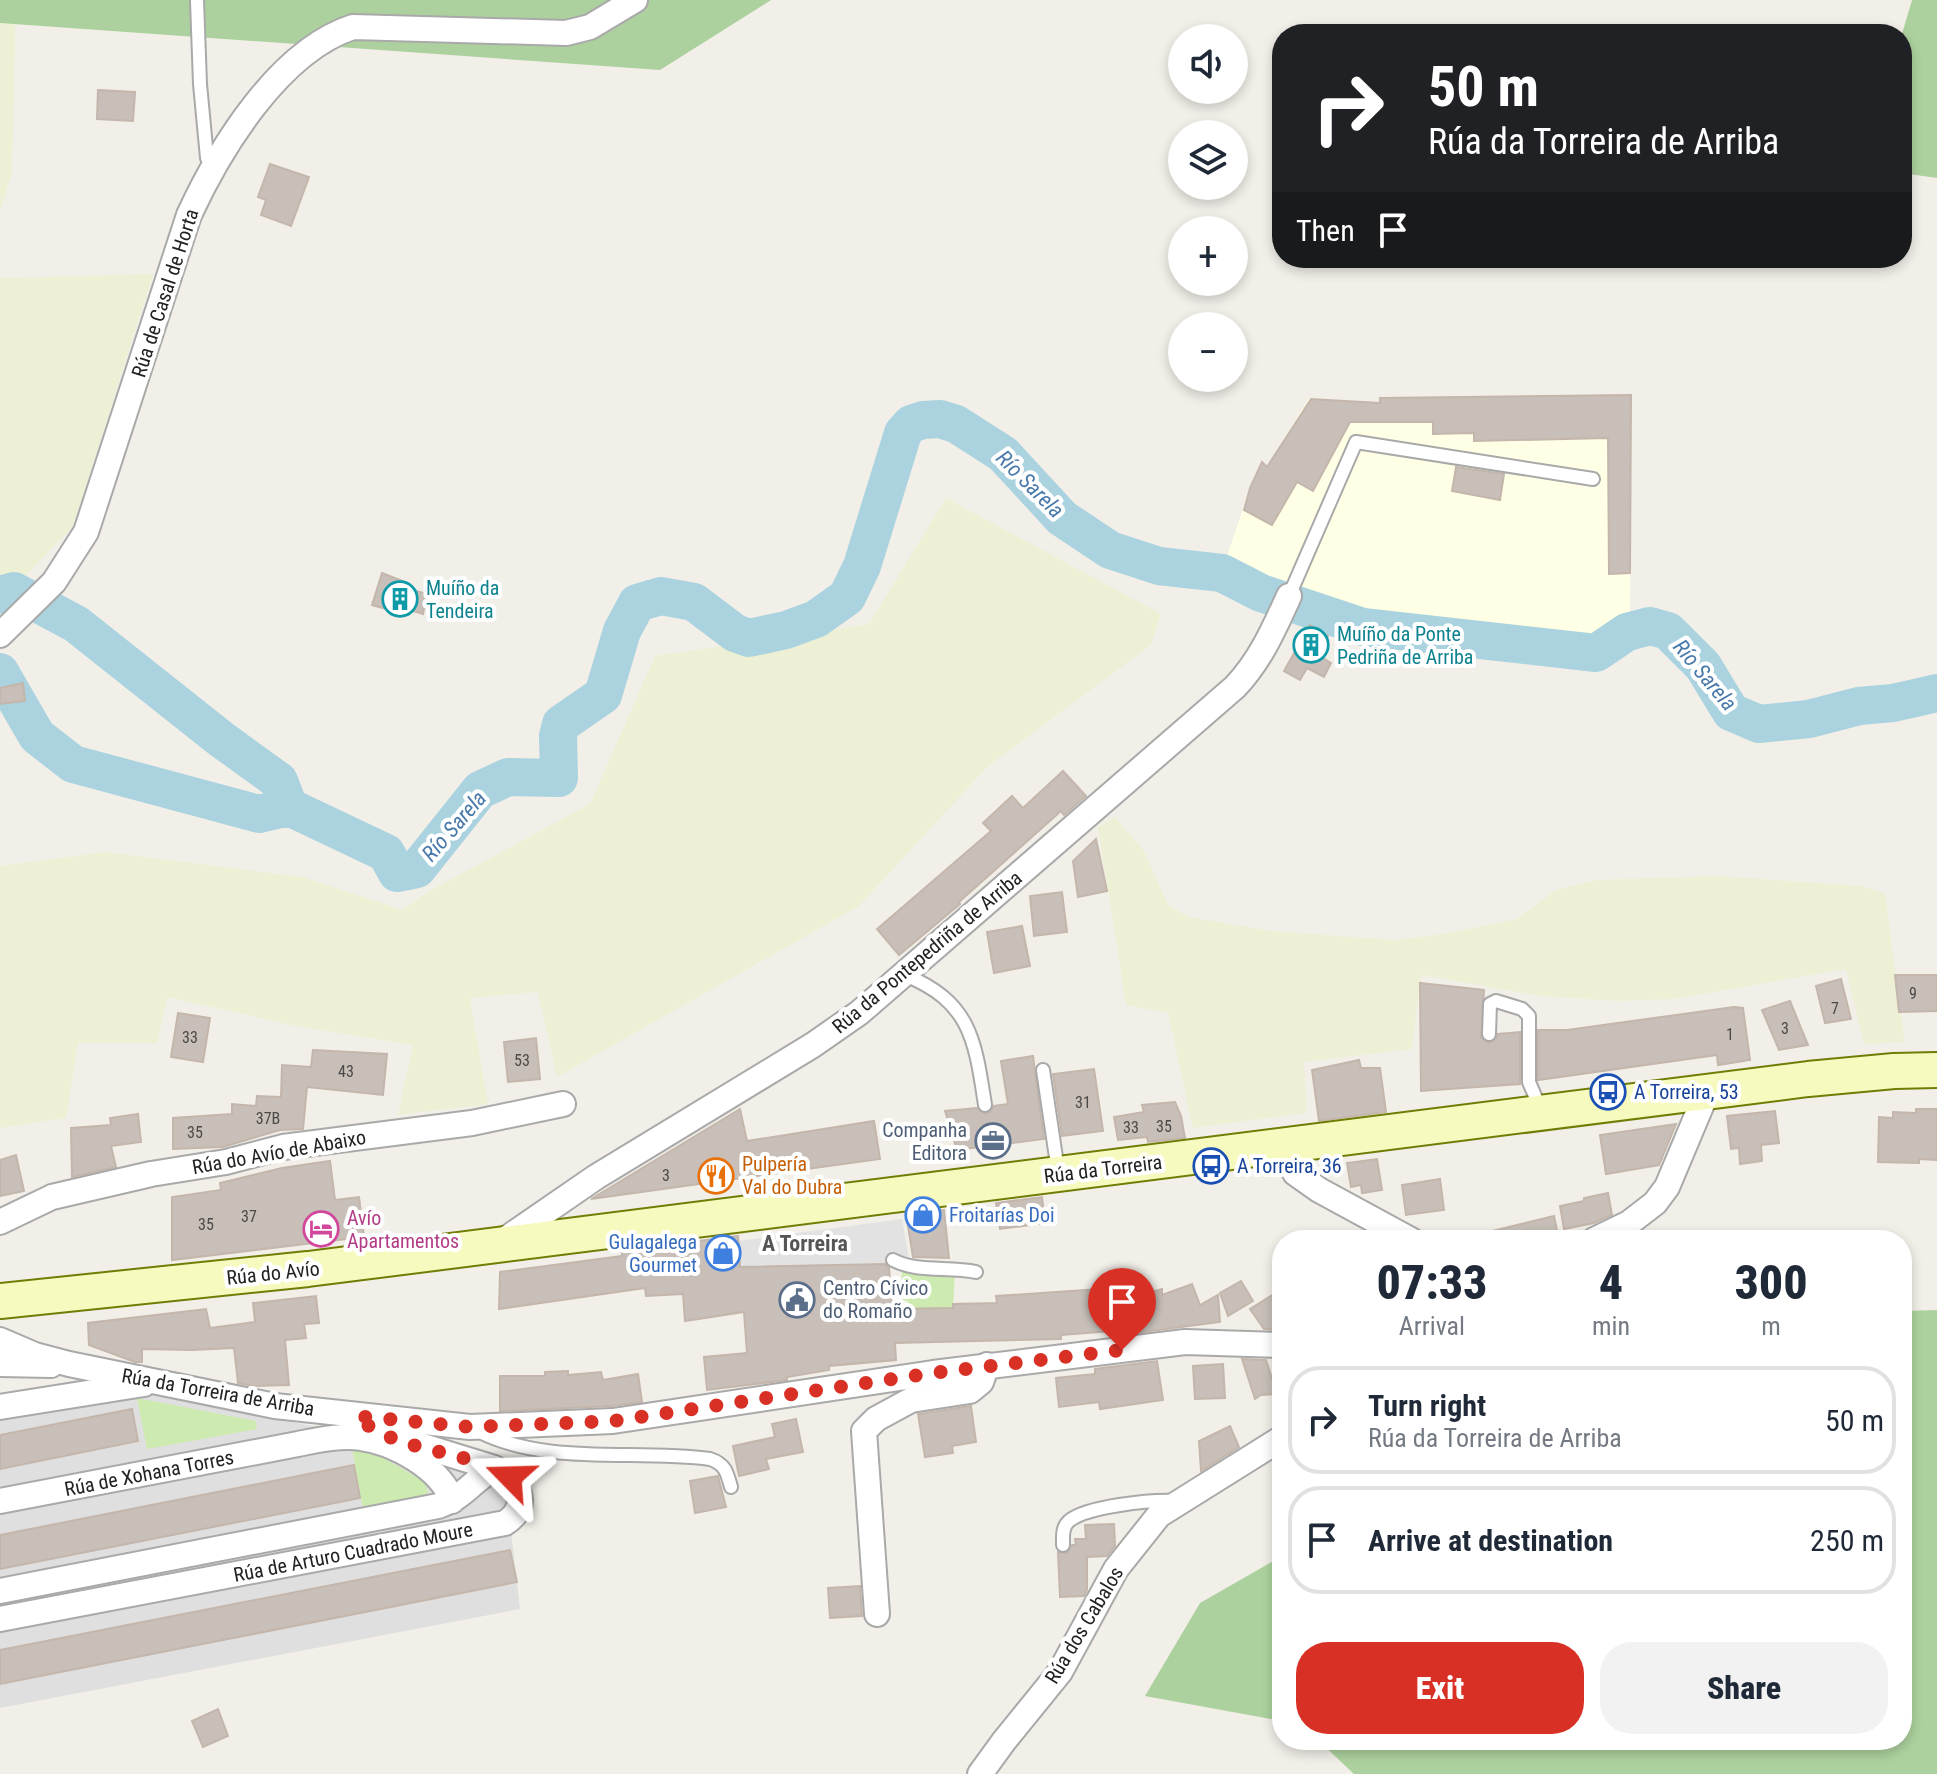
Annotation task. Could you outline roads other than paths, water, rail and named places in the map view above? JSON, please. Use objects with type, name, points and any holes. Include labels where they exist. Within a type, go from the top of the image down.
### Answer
[{"type":"main road","name":"Rúa da Torreira","points":[[498,1245],[1707,1092],[1847,1075],[1937,1070]]},
{"type":"main road","name":"Rúa do Avío","points":[[0,1301],[95,1293],[498,1245]]},
{"type":"main road","name":"Rúa do Avío","points":[[0,1324],[95,1293]]},
{"type":"street","name":"Rúa de Casal de Horta","points":[[0,635],[54,582],[86,532],[189,215],[229,139],[307,49],[331,34],[353,27],[566,33],[590,27],[635,0]]},
{"type":"street","name":"Rúa da Pontepedriña de Arriba","points":[[498,1245],[596,1177],[836,1030],[905,975],[1249,673],[1289,596]]},
{"type":"street","points":[[1615,1230],[1655,1203],[1667,1187],[1707,1092]]},
{"type":"street","name":"Rúa do Avío de Abaixo","points":[[0,1222],[52,1197],[151,1174],[226,1162],[283,1147],[472,1123],[563,1104]]},
{"type":"street","points":[[1285,1145],[1295,1173],[1319,1190],[1393,1230]]},
{"type":"street","name":"Rúa da Torreira de Arriba","points":[[0,1340],[35,1355],[72,1365],[275,1406],[470,1427],[613,1421],[987,1365],[1185,1342],[1272,1345]]},
{"type":"street","name":"Rúa da Torreira de Arriba","points":[[0,1364],[72,1365]]},
{"type":"street","points":[[57,1396],[76,1385],[79,1375],[72,1365]]},
{"type":"street","points":[[877,1614],[864,1431],[876,1419],[911,1400],[970,1391],[981,1382],[987,1365]]},
{"type":"street","points":[[0,1407],[155,1382]]},
{"type":"street","points":[[275,1406],[279,1418],[298,1444]]},
{"type":"street","points":[[329,1438],[346,1414],[387,1435],[494,1468]]},
{"type":"street","name":"Rúa de Xohana Torres","points":[[0,1501],[329,1438],[361,1438],[388,1445],[420,1464],[443,1483],[452,1501]]},
{"type":"street","name":"Rúa dos Cabalos","points":[[980,1774],[1060,1672],[1116,1569],[1159,1515],[1272,1444]]},
{"type":"street","name":"Rúa de Arturo Cuadrado Moure","points":[[0,1591],[286,1537],[452,1501],[494,1468],[510,1477],[518,1489],[518,1509],[505,1523],[0,1619]]},
{"type":"lane","points":[[197,1],[207,158],[214,167]]},
{"type":"lane","points":[[1289,596],[1356,442],[1593,479]]},
{"type":"lane","points":[[905,975],[940,993],[962,1015],[976,1048],[985,1105]]},
{"type":"lane","points":[[1489,1034],[1490,1004],[1496,1001],[1522,1009],[1529,1016],[1529,1082],[1542,1113]]},
{"type":"lane","points":[[1043,1070],[1059,1174]]},
{"type":"lane","points":[[893,1260],[906,1267],[957,1268],[976,1272]]},
{"type":"lane","points":[[470,1427],[505,1444],[577,1453],[710,1459],[726,1468],[731,1487]]},
{"type":"lane","points":[[1063,1545],[1063,1530],[1079,1516],[1139,1502],[1177,1502]]},
{"type":"waterway","name":"Río Sarela","points":[[0,672],[37,736],[73,764],[259,814],[289,807],[386,853],[397,873],[417,869],[480,790],[508,777],[559,778],[558,736],[561,724],[603,695],[622,631],[637,603],[661,596],[694,602],[735,633],[749,638],[816,619],[847,597],[862,566],[903,433],[911,424],[940,419],[956,424],[1003,454],[1062,518],[1110,550],[1159,566],[1222,573],[1261,593],[1363,627],[1596,653],[1627,632],[1650,626],[1668,631],[1703,666],[1731,712],[1759,724],[1809,719],[1859,706],[1893,703],[1937,693]]},
{"type":"waterway","name":"Río Sarela","points":[[0,595],[14,591],[76,624],[279,781],[289,807]]},
{"type":"place","name":"Muíño da Tendeira","points":[[400,599]]},
{"type":"place","name":"Muíño da Ponte Pedriña de Arriba","points":[[1311,645]]},
{"type":"place","name":"A Torreira, 53","points":[[1608,1092]]},
{"type":"place","name":"Companha Editora","points":[[993,1141]]},
{"type":"place","name":"A Torreira, 36","points":[[1211,1166]]},
{"type":"place","name":"Pulpería Val do Dubra","points":[[716,1176]]},
{"type":"place","name":"Froitarías Doi","points":[[923,1215]]},
{"type":"place","name":"Avío Apartamentos","points":[[321,1229]]},
{"type":"place","name":"Gulagalega Gourmet","points":[[723,1253]]},
{"type":"place","name":"Centro Cívico do Romaño","points":[[797,1300]]},
{"type":"district","name":"A Torreira","points":[[805,1243]]}]
